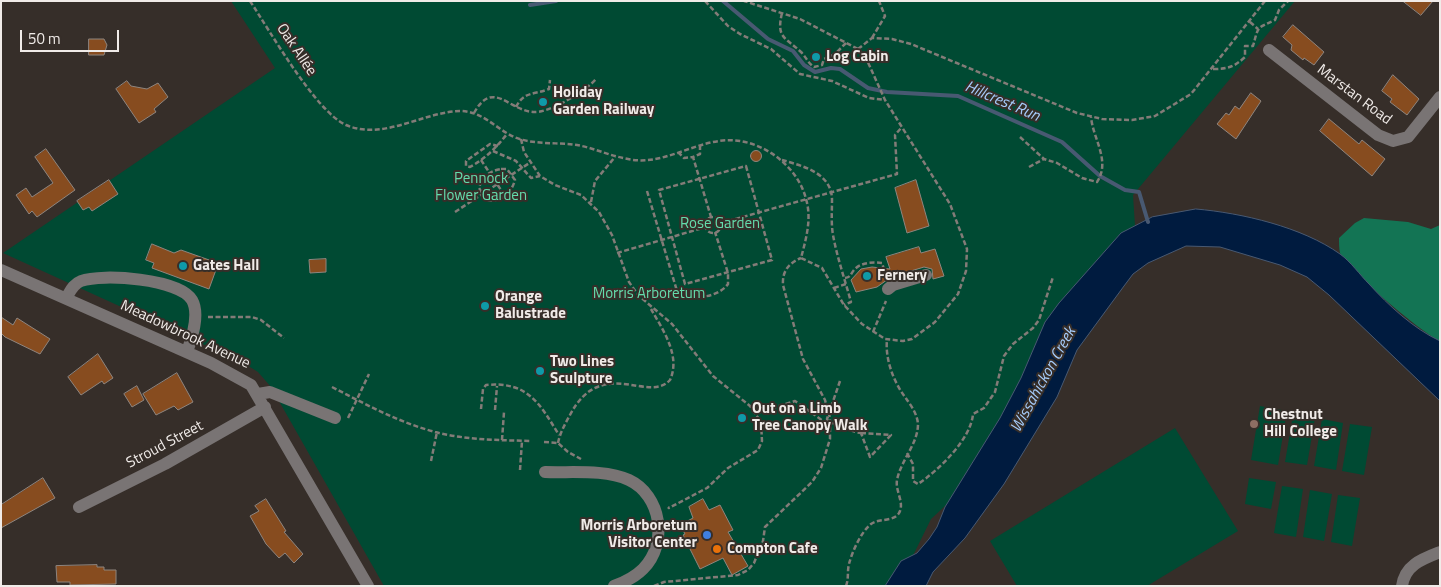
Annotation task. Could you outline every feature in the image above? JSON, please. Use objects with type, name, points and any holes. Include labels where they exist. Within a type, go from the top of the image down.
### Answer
[{"type":"street","name":"Marstan Road","points":[[1269,50],[1354,117],[1386,139],[1400,140],[1408,137],[1440,97]]},
{"type":"street","name":"Meadowbrook Avenue","points":[[1,270],[187,352],[244,380],[258,394],[368,586]]},
{"type":"street","points":[[888,289],[893,285],[926,275]]},
{"type":"street","points":[[66,298],[80,281],[98,278],[136,280],[178,288],[188,294],[194,302],[192,339],[187,352]]},
{"type":"street","points":[[258,394],[270,392],[341,419]]},
{"type":"street","name":"Stroud Street","points":[[79,507],[165,464],[265,407]]},
{"type":"street","points":[[545,472],[618,476],[642,489],[653,503],[658,530],[653,554],[644,568],[637,574],[614,586]]},
{"type":"street","points":[[1402,586],[1407,571],[1414,563],[1440,552]]},
{"type":"path","name":"Oak Allée","points":[[250,1],[325,111],[346,126],[370,130],[452,112],[474,112]]},
{"type":"path","points":[[705,1],[728,26],[770,49],[800,74],[832,81],[869,98],[885,100]]},
{"type":"path","points":[[744,1],[782,13],[846,42],[858,49],[866,58],[885,100],[938,184],[964,238],[967,259],[962,285],[945,313],[912,338],[903,341],[885,339],[873,332],[844,305],[822,268],[801,258]]},
{"type":"path","points":[[858,49],[872,38],[885,16],[880,1]]},
{"type":"path","points":[[872,38],[892,39],[911,44],[1062,108],[1091,117],[1117,120],[1155,116],[1191,94],[1265,1]]},
{"type":"path","points":[[1212,69],[1228,69],[1236,66],[1245,56],[1245,46],[1252,46],[1254,44],[1258,29],[1264,23],[1275,20],[1279,10],[1288,1]]},
{"type":"path","points":[[782,13],[779,26],[785,40],[800,51],[814,67],[822,65],[824,59],[835,54],[846,42]]},
{"type":"path","points":[[1250,22],[1258,29]]},
{"type":"path","points":[[596,79],[573,98],[538,112],[516,106],[502,98],[492,97],[482,101],[474,112],[507,134],[521,139],[578,145],[616,156],[646,161],[720,140],[749,142],[781,160],[808,167],[818,173],[831,191],[832,227],[851,302],[844,305]]},
{"type":"path","points":[[516,106],[520,99],[528,93],[549,90],[550,80]]},
{"type":"path","points":[[1020,137],[1044,159],[1057,163],[1071,173],[1092,182],[1097,182],[1100,178],[1103,157],[1095,136],[1091,117]]},
{"type":"path","points":[[721,223],[896,174],[895,135],[902,127]]},
{"type":"path","points":[[498,146],[490,144],[465,164],[470,167],[481,160],[498,146],[507,134]]},
{"type":"path","points":[[521,139],[522,146],[540,176],[591,202],[607,223],[628,282],[651,308],[672,324],[713,376],[757,413],[761,422],[762,432],[758,450],[728,468],[707,488],[684,500]]},
{"type":"path","points":[[678,152],[684,158],[692,157],[700,154],[700,145]]},
{"type":"path","points":[[493,151],[516,161],[530,178],[540,176]]},
{"type":"path","points":[[591,202],[595,181],[616,156]]},
{"type":"path","points":[[692,157],[711,217]]},
{"type":"path","points":[[1029,167],[1044,159]]},
{"type":"path","points":[[481,160],[505,196]]},
{"type":"path","points":[[654,586],[664,582],[738,574],[748,570],[759,552],[765,527],[812,482],[821,468],[830,439],[830,418],[825,400],[800,348],[783,285],[782,279],[787,267],[801,258],[808,226],[806,198],[801,184],[781,160]]},
{"type":"path","points":[[455,212],[531,162]]},
{"type":"path","points":[[746,166],[759,212],[772,260],[685,284],[659,190],[746,166]]},
{"type":"path","points":[[501,168],[507,169],[512,175],[515,180],[509,193],[491,201],[486,200],[479,188],[489,172],[501,168]]},
{"type":"path","points":[[647,192],[677,291],[682,294],[700,296],[720,292],[728,284],[728,272],[715,232]]},
{"type":"path","points":[[715,232],[710,231],[706,227],[706,221],[711,217],[717,218],[721,223]]},
{"type":"path","points":[[715,232],[720,228],[721,223]]},
{"type":"path","points":[[617,253],[706,227]]},
{"type":"path","points":[[907,453],[913,464],[913,481],[918,484],[940,465],[968,434],[973,414],[984,408],[995,392],[1004,356],[1013,344],[1039,320],[1053,277]]},
{"type":"path","points":[[834,288],[846,284]]},
{"type":"path","points":[[544,442],[558,443],[559,435],[577,403],[595,388],[618,382],[658,387],[670,380],[673,371],[673,357],[665,334],[651,308]]},
{"type":"path","points":[[195,311],[212,318],[242,316],[260,320],[284,338]]},
{"type":"path","points":[[846,586],[852,554],[868,527],[875,522],[898,515],[901,505],[897,481],[901,463],[916,435],[918,422],[891,368],[886,351],[887,340]]},
{"type":"path","points":[[341,419],[357,400],[369,374]]},
{"type":"path","points":[[830,423],[827,419],[840,381]]},
{"type":"path","points":[[481,409],[484,387],[496,386],[519,389],[534,397],[559,435]]},
{"type":"path","points":[[496,386],[496,410]]},
{"type":"path","points":[[332,387],[404,422],[437,432],[461,437],[530,442]]},
{"type":"path","points":[[757,413],[794,401],[826,423],[835,422],[850,432],[861,432],[891,435],[870,458],[861,432]]},
{"type":"path","points":[[502,440],[504,412]]},
{"type":"path","points":[[431,461],[437,432]]},
{"type":"path","points":[[520,470],[522,441]]},
{"type":"green space","name":"Morris Arboretum","points":[[231,1],[1295,1],[1133,195],[1135,226],[1000,455],[931,519],[898,586],[384,586],[271,387],[258,372],[242,362],[3,253],[275,68]]},
{"type":"green space","points":[[1364,218],[1408,222],[1431,229],[1440,225],[1440,341],[1385,300],[1345,261],[1340,253],[1339,238],[1355,223]]},
{"type":"green space","points":[[1260,406],[1287,411],[1278,465],[1251,460]]},
{"type":"green space","points":[[1293,415],[1315,418],[1307,465],[1285,462]]},
{"type":"green space","points":[[1322,419],[1343,423],[1336,470],[1314,466]]},
{"type":"green space","points":[[1350,424],[1372,427],[1364,475],[1342,471]]},
{"type":"green space","points":[[1175,428],[1238,531],[1147,586],[1017,586],[990,541]]},
{"type":"green space","points":[[1249,478],[1276,482],[1271,509],[1245,504]]},
{"type":"green space","points":[[1282,486],[1303,489],[1296,537],[1274,533]]},
{"type":"green space","points":[[1310,490],[1332,494],[1324,541],[1303,537]]},
{"type":"green space","points":[[1338,495],[1360,498],[1352,546],[1331,542]]},
{"type":"water","name":"Wissahickon Creek","points":[[1196,209],[1233,214],[1271,223],[1308,236],[1340,254],[1402,316],[1440,341],[1440,401],[1329,295],[1307,277],[1280,265],[1220,247],[1186,246],[1148,263],[1133,274],[1077,350],[1057,397],[1004,484],[965,538],[933,572],[926,586],[885,586],[901,561],[917,553],[937,527],[945,507],[1000,418],[1021,378],[1045,322],[1059,303],[1121,233],[1152,217]]},
{"type":"building","points":[[1403,1],[1433,1],[1421,15]]},
{"type":"building","points":[[1293,25],[1324,52],[1314,65],[1304,58],[1303,60],[1291,50],[1292,45],[1283,37]]},
{"type":"building","points":[[89,39],[104,39],[107,45],[104,55],[89,55]]},
{"type":"building","points":[[1393,75],[1419,99],[1407,115],[1390,102],[1392,99],[1382,91]]},
{"type":"building","points":[[127,81],[131,86],[147,89],[158,83],[168,97],[154,109],[156,112],[139,123],[116,89]]},
{"type":"building","points":[[1251,93],[1261,101],[1236,139],[1217,124],[1226,113],[1229,115],[1235,106],[1239,109]]},
{"type":"building","points":[[1329,119],[1359,144],[1362,140],[1385,159],[1372,176],[1320,131]]},
{"type":"building","points":[[46,149],[75,190],[37,217],[32,211],[29,214],[16,195],[26,188],[32,197],[53,183],[35,157]]},
{"type":"building","points":[[754,151],[758,151],[761,156],[760,160],[754,161],[751,158],[751,154]]},
{"type":"building","points":[[109,180],[118,194],[92,211],[89,207],[83,210],[77,201]]},
{"type":"building","points":[[916,180],[929,226],[907,233],[895,188]]},
{"type":"building","name":"Gates Hall","points":[[152,244],[174,253],[181,250],[212,261],[211,265],[217,267],[209,289],[152,268],[154,263],[146,260]]},
{"type":"building","points":[[919,247],[921,253],[935,249],[944,276],[933,279],[932,269],[924,267],[891,277],[877,287],[856,292],[851,280],[861,269],[872,267],[890,269],[886,257]]},
{"type":"building","points":[[326,259],[326,272],[310,273],[309,260]]},
{"type":"building","points":[[1,317],[13,325],[17,318],[50,339],[40,354],[5,337],[1,333]]},
{"type":"building","points":[[98,354],[113,378],[104,384],[102,381],[81,395],[68,377]]},
{"type":"building","points":[[177,373],[193,402],[178,410],[174,406],[156,415],[143,394]]},
{"type":"building","points":[[137,386],[144,400],[132,407],[124,394]]},
{"type":"building","points":[[43,478],[55,498],[1,528],[1,505]]},
{"type":"building","points":[[266,499],[286,531],[284,532],[303,554],[294,563],[285,553],[279,558],[266,544],[250,516],[259,511],[255,506]]},
{"type":"building","name":"Morris Arboretum Visitor Center","points":[[703,499],[709,510],[720,505],[733,530],[728,532],[748,566],[732,575],[723,558],[700,569],[683,535],[685,534],[680,525],[693,518],[689,507]]},
{"type":"building","points":[[97,565],[97,567],[104,567],[104,570],[116,570],[116,584],[70,585],[70,582],[57,582],[56,566]]},
{"type":"waterway","points":[[530,5],[556,1]]},
{"type":"waterway","name":"Hillcrest Run","points":[[723,1],[768,39],[793,51],[804,65],[815,72],[831,68],[840,69],[868,88],[887,92],[958,96],[1062,142],[1100,176],[1125,190],[1139,192],[1148,222]]},
{"type":"place","name":"Log Cabin","points":[[816,57]]},
{"type":"place","name":"Holiday Garden Railway","points":[[543,102]]},
{"type":"place","name":"Gates Hall","points":[[183,266]]},
{"type":"place","name":"Fernery","points":[[867,276]]},
{"type":"place","name":"Orange Balustrade","points":[[485,306]]},
{"type":"place","name":"Two Lines Sculpture","points":[[540,371]]},
{"type":"place","name":"Out on a Limb Tree Canopy Walk","points":[[742,418]]},
{"type":"place","name":"Chestnut Hill College","points":[[1254,424]]},
{"type":"place","name":"Morris Arboretum Visitor Center","points":[[707,535]]},
{"type":"place","name":"Compton Cafe","points":[[717,549]]},
{"type":"park label","name":"Pennock Flower Garden","points":[[481,188]]},
{"type":"park label","name":"Rose Garden","points":[[720,224]]}]
